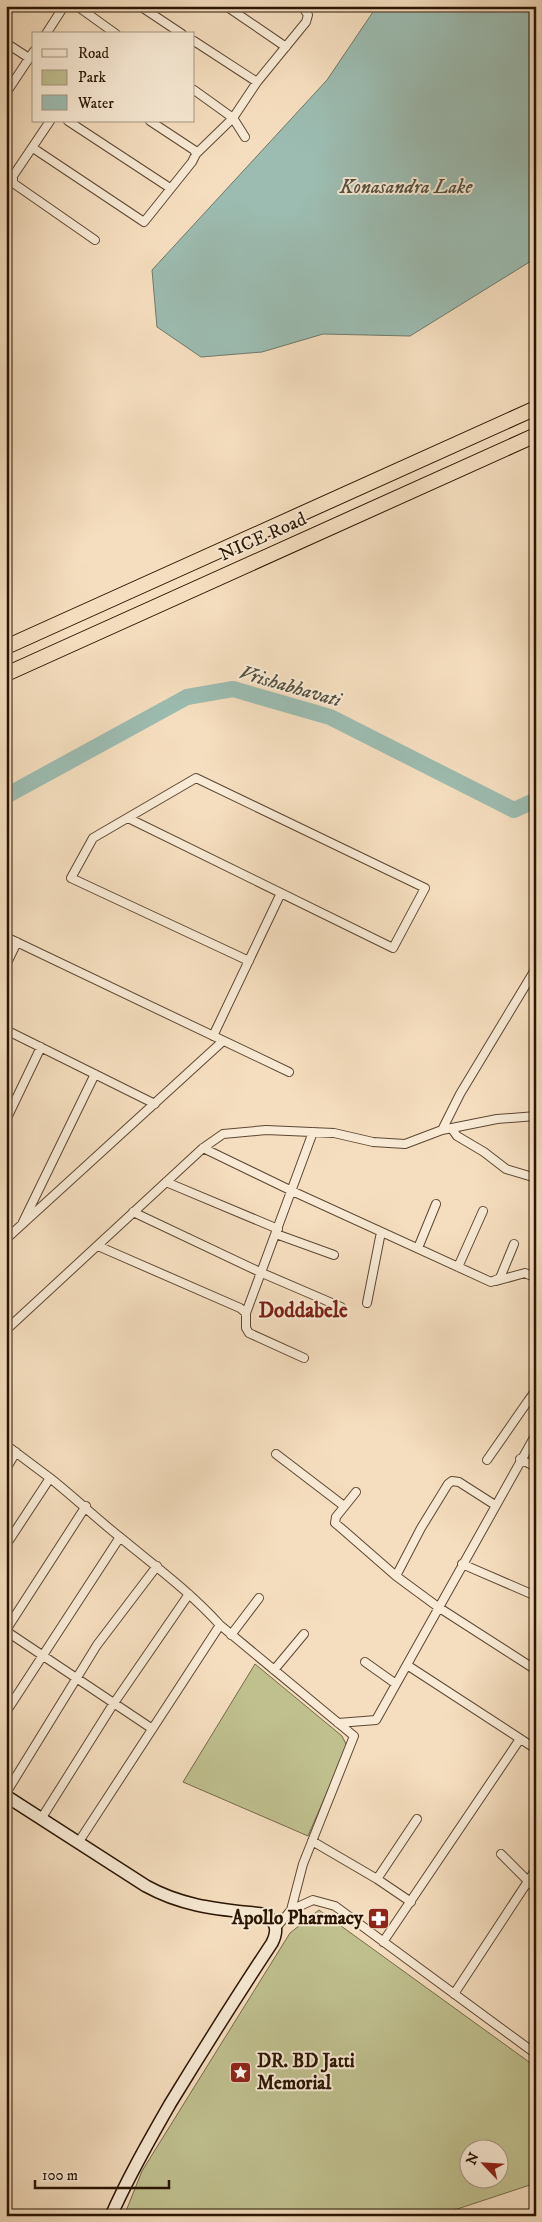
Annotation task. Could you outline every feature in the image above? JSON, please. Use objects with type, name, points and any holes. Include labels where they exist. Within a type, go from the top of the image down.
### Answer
[{"type":"highway","name":"NICE Road","points":[[6,647],[536,408]]},
{"type":"highway","name":"NICE Road","points":[[6,674],[536,435]]},
{"type":"street","points":[[47,32],[64,6]]},
{"type":"street","points":[[77,6],[111,32]]},
{"type":"street","points":[[140,6],[179,32]]},
{"type":"street","points":[[226,6],[286,47]]},
{"type":"street","points":[[32,148],[144,222],[192,162],[196,154],[233,118],[258,82],[306,22],[308,15],[302,6]]},
{"type":"street","points":[[195,42],[258,82]]},
{"type":"street","points":[[6,43],[29,58]]},
{"type":"street","points":[[6,93],[32,54]]},
{"type":"street","points":[[195,91],[233,118],[246,136]]},
{"type":"street","points":[[49,122],[13,176],[13,183],[94,240]]},
{"type":"street","points":[[70,122],[170,188]]},
{"type":"street","points":[[152,122],[194,150],[196,154]]},
{"type":"street","points":[[128,818],[393,948],[424,888],[196,778],[93,838],[71,878],[249,961]]},
{"type":"street","points":[[213,1036],[281,893]]},
{"type":"street","points":[[6,937],[289,1072]]},
{"type":"street","points":[[6,965],[17,942]]},
{"type":"street","points":[[442,1130],[460,1094],[536,968]]},
{"type":"street","points":[[6,1030],[155,1104]]},
{"type":"street","points":[[6,1240],[223,1041]]},
{"type":"street","points":[[6,1120],[42,1047]]},
{"type":"street","points":[[21,1226],[95,1074]]},
{"type":"street","points":[[6,1330],[203,1148],[223,1134],[266,1130],[334,1133],[373,1142],[405,1144],[442,1130],[497,1119],[536,1116]]},
{"type":"street","points":[[452,1129],[457,1136],[484,1152],[506,1169],[536,1178]]},
{"type":"street","points":[[304,1358],[249,1333],[246,1328],[246,1313],[313,1132]]},
{"type":"street","points":[[203,1148],[491,1282],[525,1273],[536,1278]]},
{"type":"street","points":[[166,1182],[334,1255]]},
{"type":"street","points":[[418,1248],[436,1204]]},
{"type":"street","points":[[133,1212],[262,1273],[342,1307]]},
{"type":"street","points":[[458,1267],[483,1212]]},
{"type":"street","points":[[367,1303],[381,1232]]},
{"type":"street","points":[[496,1281],[500,1278],[514,1244]]},
{"type":"street","points":[[98,1246],[240,1308],[246,1313]]},
{"type":"street","points":[[487,1460],[532,1402],[536,1390]]},
{"type":"street","points":[[338,1724],[376,1720],[520,1459],[536,1434]]},
{"type":"street","points":[[6,1445],[86,1506],[189,1594],[231,1635],[354,1736],[303,1864],[291,1910],[276,1928],[272,1943],[203,2049],[138,2159],[111,2216]]},
{"type":"street","points":[[6,1469],[16,1452]]},
{"type":"street","points":[[276,1454],[344,1506]]},
{"type":"street","points":[[520,1459],[536,1467]]},
{"type":"street","points":[[6,1546],[50,1478]]},
{"type":"street","points":[[396,1576],[421,1528],[448,1484],[452,1481],[460,1482],[495,1505]]},
{"type":"street","points":[[356,1492],[336,1517],[335,1522],[396,1576],[438,1607],[536,1670]]},
{"type":"street","points":[[86,1506],[6,1631],[152,1728]]},
{"type":"street","points":[[6,1712],[120,1537]]},
{"type":"street","points":[[462,1564],[536,1596]]},
{"type":"street","points":[[157,1566],[97,1645],[6,1795],[146,1886],[167,1896],[200,1907],[262,1914],[274,1921],[276,1928]]},
{"type":"street","points":[[41,1819],[114,1703],[189,1594]]},
{"type":"street","points":[[231,1635],[259,1598]]},
{"type":"street","points":[[78,1843],[220,1625]]},
{"type":"street","points":[[274,1670],[304,1634]]},
{"type":"street","points":[[365,1662],[396,1684]]},
{"type":"street","points":[[407,1665],[536,1749]]},
{"type":"street","points":[[383,1942],[520,1739]]},
{"type":"street","points":[[378,1879],[417,1819]]},
{"type":"street","points":[[312,1841],[378,1879],[411,1902]]},
{"type":"street","points":[[501,1854],[536,1889]]},
{"type":"street","points":[[454,1994],[536,1868]]},
{"type":"street","points":[[291,1910],[313,1900],[335,1906],[536,2054]]},
{"type":"green space","points":[[255,1664],[342,1736],[347,1746],[308,1836],[183,1782]]},
{"type":"green space","points":[[319,1910],[536,2067],[536,2183],[436,2216],[124,2216],[142,2171],[290,1933]]},
{"type":"water","name":"Konasandra Lake","points":[[377,6],[536,6],[536,258],[410,336],[323,334],[262,352],[201,357],[157,327],[152,270],[327,80]]},
{"type":"waterway","name":"Vrishabhavati","points":[[6,796],[187,697],[233,689],[330,717],[514,810],[536,800]]},
{"type":"place","name":"Apollo Pharmacy","points":[[379,1918]]},
{"type":"place","name":"DR. BD Jatti Memorial","points":[[241,2072]]},
{"type":"district","name":"Doddabele","points":[[303,1311]]}]
